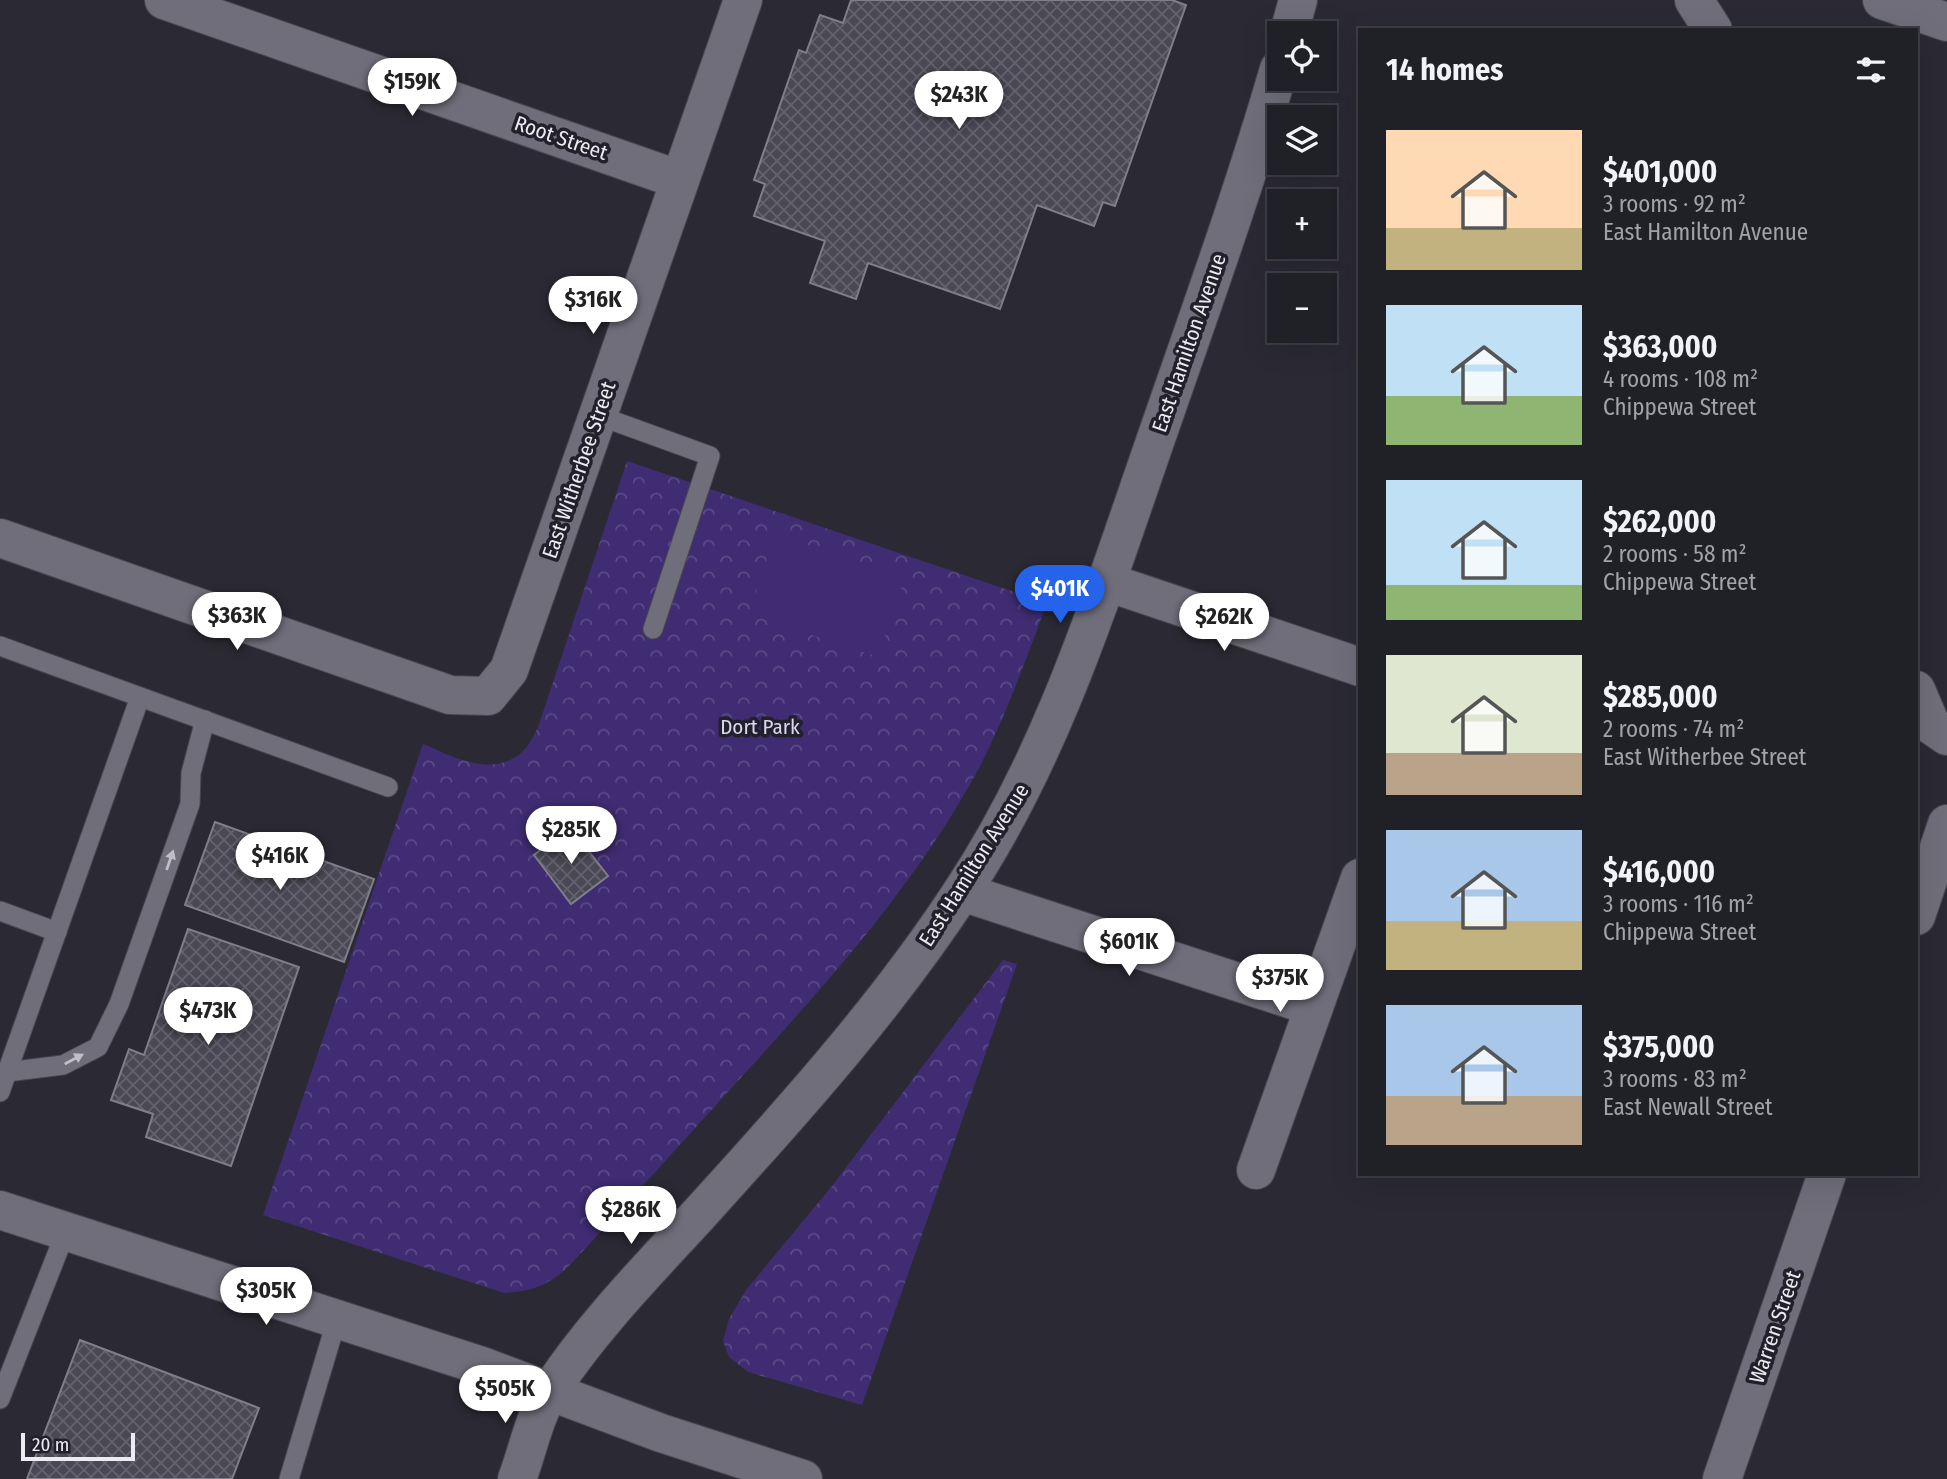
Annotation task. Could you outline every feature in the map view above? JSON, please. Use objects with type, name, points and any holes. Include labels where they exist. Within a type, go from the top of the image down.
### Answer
[{"type":"street","name":"Root Street","points":[[164,0],[680,180]]},
{"type":"street","name":"East Witherbee Street","points":[[0,538],[450,695],[488,696],[509,670],[743,0]]},
{"type":"street","points":[[1292,21],[1298,0]]},
{"type":"street","points":[[1695,0],[1712,28]]},
{"type":"street","points":[[1882,0],[1947,22]]},
{"type":"street","name":"East Hamilton Avenue","points":[[517,1479],[550,1391],[599,1325],[764,1142],[862,1027],[962,892],[998,835],[1035,767],[1107,582],[1237,203],[1272,91]]},
{"type":"street","points":[[1107,582],[1358,666]]},
{"type":"street","points":[[1918,695],[1931,724],[1947,736]]},
{"type":"street","points":[[1918,910],[1947,824]]},
{"type":"street","points":[[1256,1170],[1358,884]]},
{"type":"street","points":[[962,892],[1314,1007]]},
{"type":"street","name":"Warren Street","points":[[1722,1479],[1826,1176]]},
{"type":"street","points":[[0,1210],[337,1319],[550,1391],[661,1433],[803,1479]]},
{"type":"lane","points":[[597,415],[710,456],[653,629]]},
{"type":"lane","points":[[0,646],[388,787]]},
{"type":"lane","points":[[0,1092],[140,697]]},
{"type":"lane","points":[[7,1072],[63,1065],[98,1047],[119,1004],[190,804],[191,773],[205,720]]},
{"type":"lane","points":[[0,911],[57,932]]},
{"type":"lane","points":[[0,1399],[66,1231]]},
{"type":"lane","points":[[289,1479],[337,1319]]},
{"type":"green space","name":"Dort Park","points":[[627,461],[1047,603],[1007,708],[978,770],[928,851],[871,928],[778,1037],[570,1265],[540,1286],[504,1293],[263,1215],[423,744],[460,759],[487,765],[512,759],[527,746],[538,727]]},
{"type":"green space","points":[[775,534],[905,577],[878,657],[749,614]]},
{"type":"green space","points":[[1003,960],[1017,964],[862,1405],[748,1372],[729,1357],[723,1341],[729,1319],[746,1290],[832,1186]]},
{"type":"building","points":[[851,0],[1172,0],[1186,5],[1115,206],[1103,202],[1094,226],[1037,205],[1000,309],[868,263],[856,299],[810,283],[825,241],[754,216],[765,184],[754,180],[799,50],[806,53],[820,15],[843,23]]},
{"type":"building","points":[[215,822],[374,879],[344,962],[185,905]]},
{"type":"building","points":[[570,827],[608,876],[571,904],[534,855]]},
{"type":"building","points":[[188,929],[299,967],[231,1166],[146,1137],[153,1114],[111,1100],[129,1049],[144,1055]]},
{"type":"building","points":[[80,1340],[259,1408],[232,1479],[27,1479]]}]
